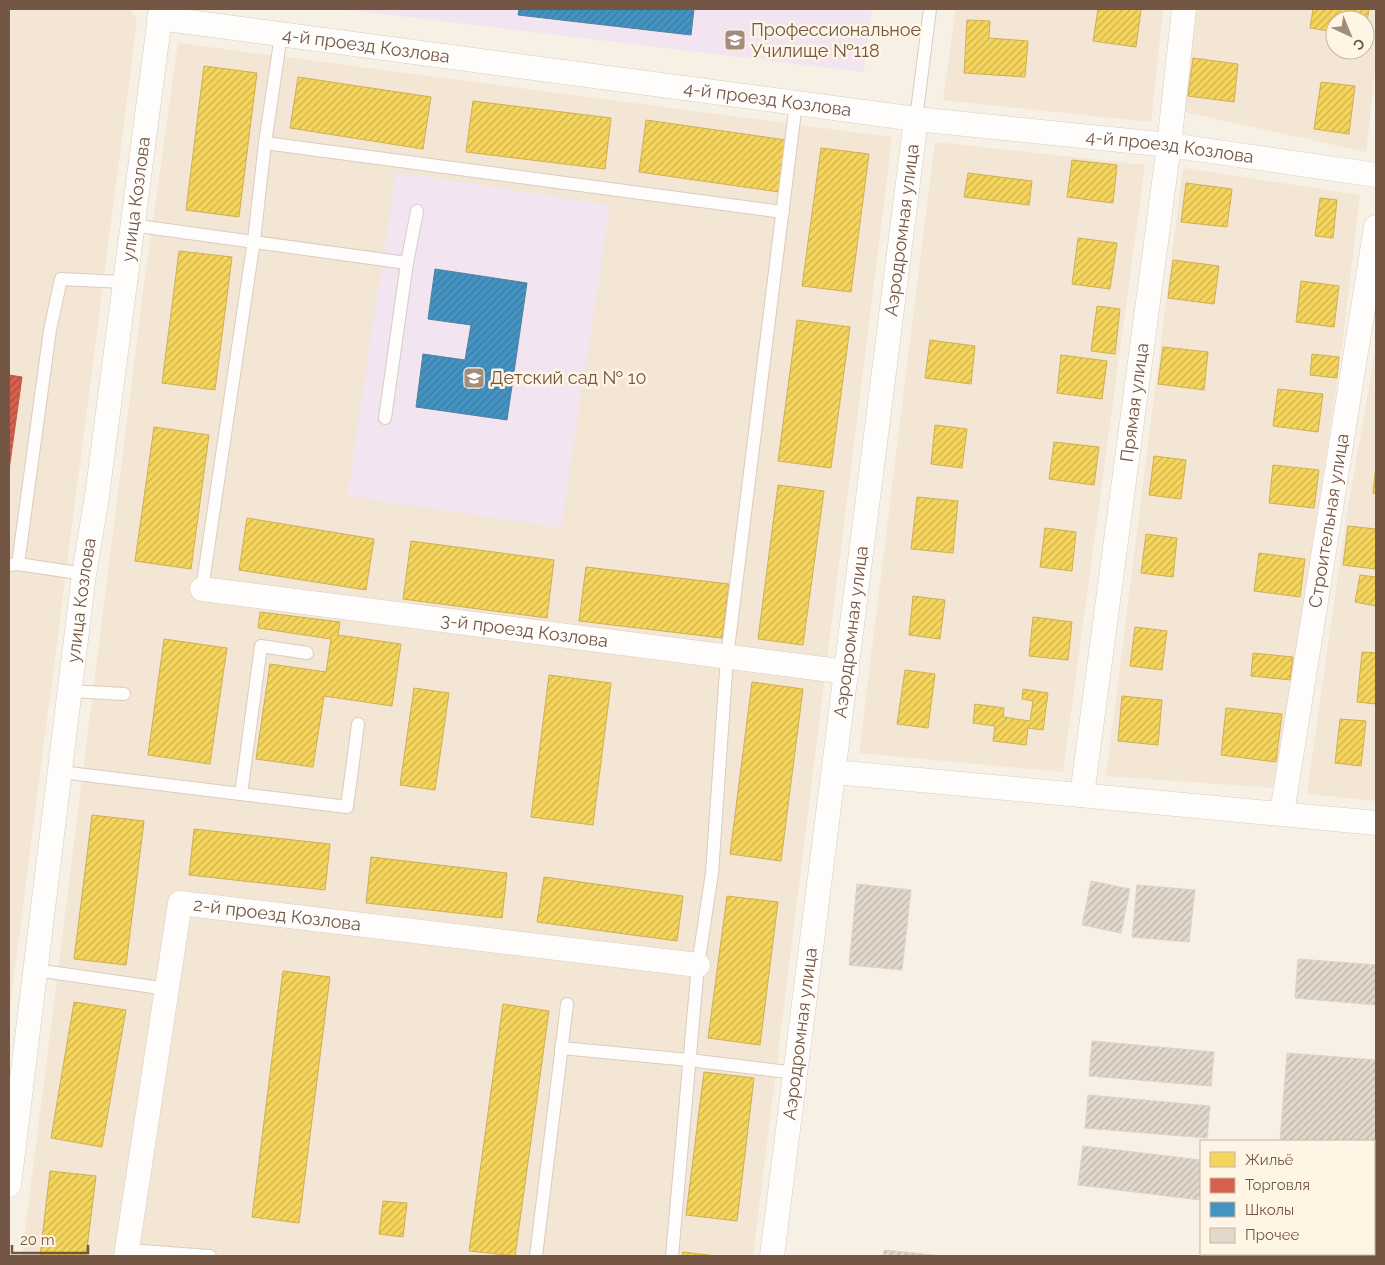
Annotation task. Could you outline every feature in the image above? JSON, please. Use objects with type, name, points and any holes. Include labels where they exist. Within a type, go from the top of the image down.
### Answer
[{"type":"street","name":"Прямая улица","points":[[1082,795],[1170,145],[1184,9]]},
{"type":"street","name":"4-й проезд Козлова","points":[[158,12],[281,35],[916,118],[1170,145],[1376,175]]},
{"type":"street","name":"улица Козлова","points":[[9,1184],[17,1055],[36,970],[84,574],[97,496],[158,12]]},
{"type":"street","name":"Аэродромная улица","points":[[772,1256],[835,772],[916,118]]},
{"type":"street","name":"Строительная улица","points":[[1282,814],[1376,227]]},
{"type":"street","name":"3-й проезд Козлова","points":[[202,590],[847,672]]},
{"type":"street","points":[[835,772],[1376,823]]},
{"type":"street","name":"2-й проезд Козлова","points":[[127,1253],[180,903],[698,965]]},
{"type":"lane","name":"Аэродромная улица","points":[[916,118],[930,9]]},
{"type":"lane","points":[[202,590],[254,240],[265,143],[281,35]]},
{"type":"lane","points":[[672,1256],[698,965],[712,872],[728,657],[796,103]]},
{"type":"lane","points":[[265,143],[783,212]]},
{"type":"lane","points":[[385,418],[407,263],[417,211]]},
{"type":"lane","points":[[131,225],[254,240],[407,263]]},
{"type":"lane","points":[[84,574],[14,565],[50,330],[61,279],[123,282]]},
{"type":"lane","points":[[241,794],[261,646],[307,653]]},
{"type":"lane","points":[[70,691],[124,694]]},
{"type":"lane","points":[[61,772],[347,807],[358,724]]},
{"type":"lane","points":[[36,970],[167,989]]},
{"type":"lane","points":[[536,1256],[567,1004]]},
{"type":"lane","points":[[561,1048],[689,1060],[796,1073]]},
{"type":"lane","points":[[127,1253],[210,1256]]},
{"type":"shaded area","points":[[9,9],[130,9],[137,21],[9,1014]]},
{"type":"shaded area","name":"Профессиональное Училище №118","points":[[341,9],[872,9],[864,72]]},
{"type":"shaded area","points":[[956,9],[1163,9],[1151,122],[943,100]]},
{"type":"shaded area","points":[[1192,9],[1376,9],[1376,65],[1366,152],[1180,111]]},
{"type":"shaded area","points":[[178,43],[892,137],[753,1256],[22,1256],[144,285]]},
{"type":"shaded area","points":[[935,142],[1145,165],[1063,772],[859,753]]},
{"type":"shaded area","points":[[1183,168],[1360,195],[1341,355],[1276,788],[1106,776]]},
{"type":"shaded area","name":"Детский сад № 10","points":[[396,172],[610,205],[561,528],[347,496]]},
{"type":"shaded area","points":[[1376,347],[1376,801],[1307,794],[1345,525]]},
{"type":"building: Жильё","points":[[1098,9],[1141,9],[1136,47],[1093,41]]},
{"type":"building: Жильё","points":[[1313,9],[1369,9],[1325,10],[1325,30],[1310,28]]},
{"type":"building: Жильё","points":[[967,20],[990,21],[989,38],[1028,41],[1025,77],[964,73]]},
{"type":"building: Жильё","points":[[1193,58],[1238,64],[1234,102],[1188,96]]},
{"type":"building: Жильё","points":[[204,66],[257,73],[239,217],[186,210]]},
{"type":"building: Жильё","points":[[298,77],[431,97],[423,149],[290,128]]},
{"type":"building: Жильё","points":[[1321,82],[1355,86],[1349,134],[1314,129]]},
{"type":"building: Жильё","points":[[473,101],[611,118],[605,169],[466,152]]},
{"type":"building: Жильё","points":[[646,120],[786,140],[779,192],[639,172]]},
{"type":"building: Жильё","points":[[821,148],[869,154],[851,292],[802,286]]},
{"type":"building: Жильё","points":[[1072,160],[1117,165],[1113,203],[1067,197]]},
{"type":"building: Жильё","points":[[968,173],[1032,181],[1029,205],[964,197]]},
{"type":"building: Жильё","points":[[1186,183],[1232,189],[1227,227],[1181,222]]},
{"type":"building: Жильё","points":[[1320,198],[1337,200],[1333,238],[1315,236]]},
{"type":"building: Жильё","points":[[1078,238],[1117,243],[1110,289],[1072,284]]},
{"type":"building: Жильё","points":[[179,251],[232,257],[215,390],[162,383]]},
{"type":"building: Жильё","points":[[1173,260],[1219,266],[1214,304],[1168,298]]},
{"type":"building: Жильё","points":[[1301,281],[1339,286],[1334,327],[1296,322]]},
{"type":"building: Жильё","points":[[1097,306],[1120,309],[1115,354],[1091,351]]},
{"type":"building: Жильё","points":[[797,320],[850,327],[831,468],[778,461]]},
{"type":"building: Жильё","points":[[930,340],[975,346],[971,384],[925,378]]},
{"type":"building: Жильё","points":[[1163,347],[1208,352],[1204,390],[1158,384]]},
{"type":"building: Жильё","points":[[1312,354],[1339,357],[1337,378],[1310,375]]},
{"type":"building: Жильё","points":[[1061,355],[1107,361],[1102,399],[1057,393]]},
{"type":"building: Жильё","points":[[1278,389],[1323,394],[1318,432],[1273,426]]},
{"type":"building: Жильё","points":[[935,425],[967,429],[962,468],[931,464]]},
{"type":"building: Жильё","points":[[154,427],[209,435],[191,569],[135,561]]},
{"type":"building: Жильё","points":[[1054,442],[1099,447],[1094,485],[1049,479]]},
{"type":"building: Жильё","points":[[1154,456],[1186,460],[1181,499],[1149,495]]},
{"type":"building: Жильё","points":[[1376,464],[1376,494],[1373,493]]},
{"type":"building: Жильё","points":[[1273,465],[1319,470],[1314,508],[1269,503]]},
{"type":"building: Жильё","points":[[778,485],[824,491],[803,645],[758,639]]},
{"type":"building: Жильё","points":[[917,497],[958,501],[953,553],[911,549]]},
{"type":"building: Жильё","points":[[247,518],[374,539],[366,590],[239,570]]},
{"type":"building: Жильё","points":[[1348,526],[1376,529],[1375,569],[1343,565]]},
{"type":"building: Жильё","points":[[1045,528],[1076,532],[1072,571],[1040,567]]},
{"type":"building: Жильё","points":[[1146,534],[1177,538],[1173,577],[1141,573]]},
{"type":"building: Жильё","points":[[411,541],[554,560],[547,618],[403,599]]},
{"type":"building: Жильё","points":[[1259,553],[1305,559],[1300,597],[1254,591]]},
{"type":"building: Жильё","points":[[586,567],[729,584],[722,638],[579,621]]},
{"type":"building: Жильё","points":[[1360,575],[1376,577],[1376,606],[1355,602]]},
{"type":"building: Жильё","points":[[913,596],[945,600],[940,639],[909,635]]},
{"type":"building: Жильё","points":[[260,612],[340,622],[338,635],[401,644],[392,706],[324,696],[313,767],[256,759],[270,664],[326,672],[331,639],[258,628]]},
{"type":"building: Жильё","points":[[1033,617],[1072,622],[1068,660],[1029,656]]},
{"type":"building: Жильё","points":[[1135,627],[1167,631],[1162,670],[1130,666]]},
{"type":"building: Жильё","points":[[164,639],[227,648],[210,764],[148,755]]},
{"type":"building: Жильё","points":[[1362,652],[1376,653],[1376,704],[1357,702]]},
{"type":"building: Жильё","points":[[1253,653],[1293,657],[1290,680],[1251,676]]},
{"type":"building: Жильё","points":[[905,670],[935,674],[928,728],[897,724]]},
{"type":"building: Жильё","points":[[549,675],[611,683],[593,825],[531,817]]},
{"type":"building: Жильё","points":[[752,682],[803,689],[781,861],[730,854]]},
{"type":"building: Жильё","points":[[414,688],[449,693],[435,790],[400,785]]},
{"type":"building: Жильё","points":[[1023,689],[1048,693],[1043,730],[1028,728],[1026,745],[993,741],[995,726],[973,723],[975,704],[1004,708],[1003,717],[1030,721],[1033,701],[1022,699]]},
{"type":"building: Жильё","points":[[1122,696],[1162,700],[1158,745],[1118,741]]},
{"type":"building: Жильё","points":[[1226,708],[1282,714],[1276,762],[1221,755]]},
{"type":"building: Жильё","points":[[1340,719],[1366,721],[1361,766],[1335,763]]},
{"type":"building: Жильё","points":[[92,815],[144,821],[126,965],[74,959]]},
{"type":"building: Жильё","points":[[194,829],[330,844],[325,890],[189,875]]},
{"type":"building: Жильё","points":[[371,857],[507,873],[502,918],[366,903]]},
{"type":"building: Жильё","points":[[544,877],[683,896],[677,941],[537,922]]},
{"type":"building: Жильё","points":[[727,896],[778,902],[760,1045],[708,1038]]},
{"type":"building: Жильё","points":[[283,971],[330,977],[299,1223],[252,1217]]},
{"type":"building: Жильё","points":[[74,1002],[126,1010],[102,1147],[51,1138]]},
{"type":"building: Жильё","points":[[503,1004],[549,1011],[515,1256],[469,1251]]},
{"type":"building: Жильё","points":[[704,1072],[754,1078],[737,1221],[686,1215]]},
{"type":"building: Жильё","points":[[50,1171],[96,1176],[86,1256],[40,1256]]},
{"type":"building: Жильё","points":[[383,1201],[407,1203],[403,1237],[379,1234]]},
{"type":"building: Жильё","points":[[683,1252],[717,1256],[682,1256]]},
{"type":"building: Торговля","points":[[9,375],[22,377],[9,470]]},
{"type":"building: Школы","points":[[519,9],[694,9],[691,35],[518,15]]},
{"type":"building: Школы","points":[[435,269],[527,283],[507,420],[416,407],[423,354],[465,360],[471,325],[428,319]]},
{"type":"building: Прочее","points":[[1091,881],[1130,889],[1121,933],[1082,925]]},
{"type":"building: Прочее","points":[[857,884],[911,890],[902,970],[849,965]]},
{"type":"building: Прочее","points":[[1137,885],[1195,890],[1189,942],[1132,937]]},
{"type":"building: Прочее","points":[[1298,959],[1376,965],[1376,1005],[1295,998]]},
{"type":"building: Прочее","points":[[1092,1041],[1214,1052],[1211,1086],[1089,1076]]},
{"type":"building: Прочее","points":[[1287,1053],[1376,1060],[1375,1256],[1270,1256],[1375,1255],[1375,1140],[1280,1140]]},
{"type":"building: Прочее","points":[[1088,1095],[1210,1106],[1207,1138],[1085,1128]]},
{"type":"building: Прочее","points":[[1083,1146],[1200,1160],[1200,1200],[1078,1185]]},
{"type":"building: Прочее","points":[[884,1250],[943,1256],[883,1256]]},
{"type":"place","name":"Профессиональное Училище №118","points":[[735,40]]},
{"type":"place","name":"Детский сад № 10","points":[[474,378]]}]
